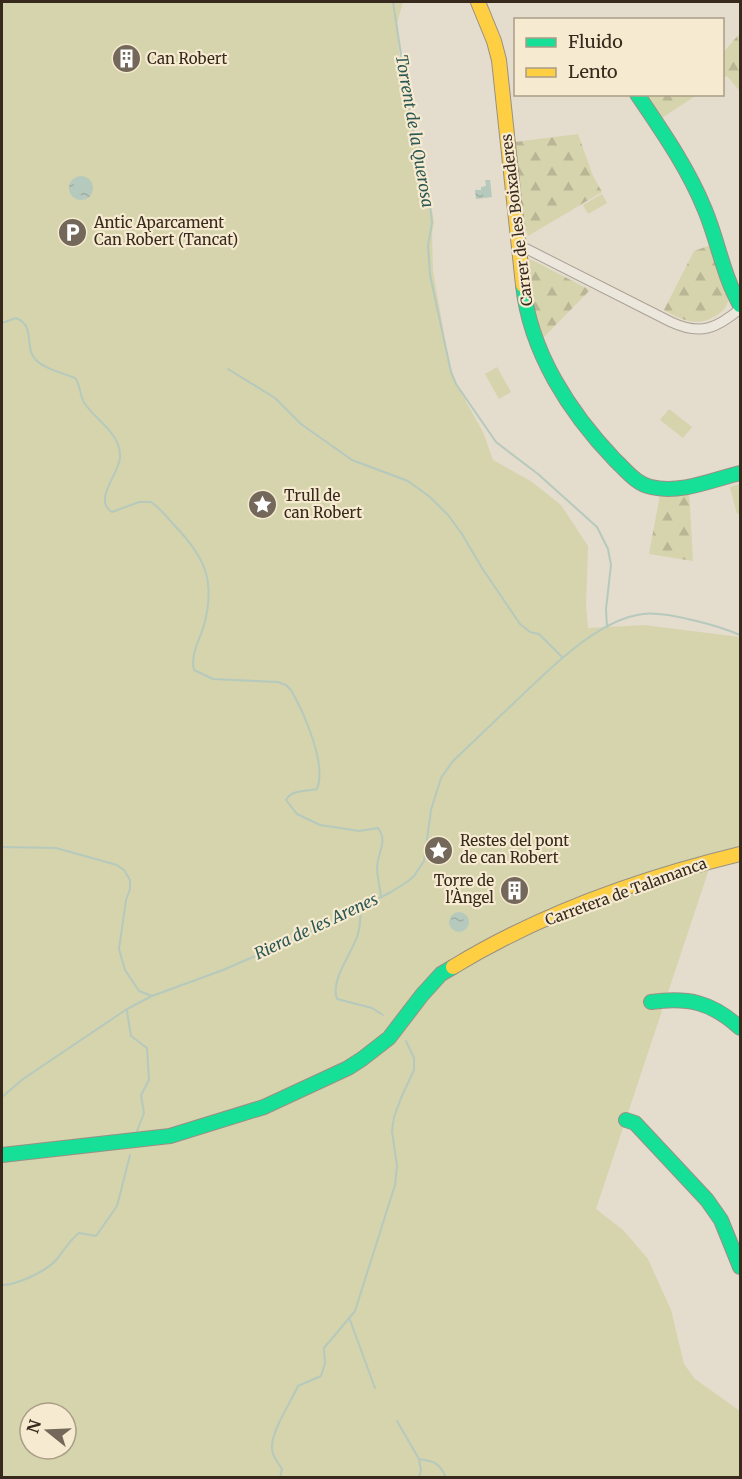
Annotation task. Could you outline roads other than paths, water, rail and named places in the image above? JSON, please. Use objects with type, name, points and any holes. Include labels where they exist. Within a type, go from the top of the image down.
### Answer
[{"type":"street","name":"Carrer de les Boixaderes","points":[[478,2],[499,60],[525,303],[534,334],[576,414],[618,463],[639,483],[658,489],[678,487],[741,473]]},
{"type":"street","points":[[519,245],[687,328],[703,330],[717,326],[741,307],[732,292],[704,208],[662,131],[638,96]]},
{"type":"street","name":"Carretera de Talamanca","points":[[2,1155],[170,1136],[264,1107],[348,1068],[367,1055],[388,1038],[441,974],[460,961],[517,932],[588,902],[695,865],[741,854]]},
{"type":"street","points":[[651,1002],[683,999],[697,1002],[728,1015],[741,1028]]},
{"type":"street","points":[[626,1120],[635,1124],[707,1200],[721,1220],[741,1267]]},
{"type":"water","points":[[81,176],[90,179],[93,188],[90,197],[81,200],[72,197],[69,188],[72,179]]},
{"type":"water","points":[[485,180],[490,180],[492,197],[476,199],[475,190],[481,190],[481,187],[486,186]]},
{"type":"water","points":[[459,912],[466,915],[469,922],[466,929],[459,932],[452,929],[449,922],[452,915]]},
{"type":"waterway","name":"Torrent de la Querosa","points":[[393,2],[412,127],[420,148],[429,196],[432,223],[428,245],[430,275],[451,372],[456,384],[496,442],[538,474],[597,527],[608,549],[611,565],[606,609],[607,627]]},
{"type":"waterway","points":[[2,323],[16,318],[26,326],[30,349],[35,359],[48,368],[75,378],[85,404],[117,441],[120,457],[108,486],[105,501],[107,507],[112,512],[139,502],[151,502],[185,537],[200,559],[205,570],[209,595],[204,625],[194,653],[194,670],[213,679],[278,682],[291,690],[313,739],[319,766],[319,779],[317,789],[296,792],[286,800],[297,814],[320,825],[359,831],[378,828],[382,837],[377,867],[381,897]]},
{"type":"waterway","points":[[228,369],[275,398],[301,424],[352,460],[408,481],[430,497],[448,515],[462,534],[520,624],[530,632],[539,634],[562,657]]},
{"type":"waterway","name":"Riera de les Arenes","points":[[2,1097],[23,1079],[127,1009],[152,996],[223,970],[335,921],[407,882],[424,861],[431,810],[441,778],[453,761],[558,661],[591,636],[625,618],[643,614],[692,620],[740,635]]},
{"type":"waterway","points":[[2,847],[56,848],[117,865],[124,870],[130,880],[130,889],[126,900],[119,949],[125,970],[139,991],[152,996]]},
{"type":"waterway","points":[[360,909],[357,937],[336,984],[337,999],[372,1008],[383,1015]]},
{"type":"waterway","points":[[127,1011],[131,1036],[147,1048],[149,1080],[141,1095],[144,1113],[137,1131]]},
{"type":"waterway","points":[[280,1478],[282,1469],[272,1451],[275,1433],[298,1386],[321,1376],[325,1363],[324,1348],[355,1311],[395,1185],[397,1166],[392,1131],[394,1117],[414,1070],[414,1058],[406,1041]]},
{"type":"waterway","points":[[2,1285],[23,1280],[52,1264],[79,1233],[96,1236],[117,1206],[130,1155]]},
{"type":"waterway","points":[[350,1320],[375,1388]]},
{"type":"waterway","points":[[397,1421],[419,1459],[436,1464],[446,1478]]},
{"type":"waterway","points":[[419,1460],[421,1470],[419,1478]]},
{"type":"place","name":"Can Robert","points":[[126,59]]},
{"type":"place","name":"Antic Aparcament Can Robert (Tancat)","points":[[73,232]]},
{"type":"place","name":"Trull de can Robert","points":[[263,505]]},
{"type":"place","name":"Restes del pont de can Robert","points":[[439,850]]},
{"type":"place","name":"Torre de l'Àngel","points":[[515,890]]}]
